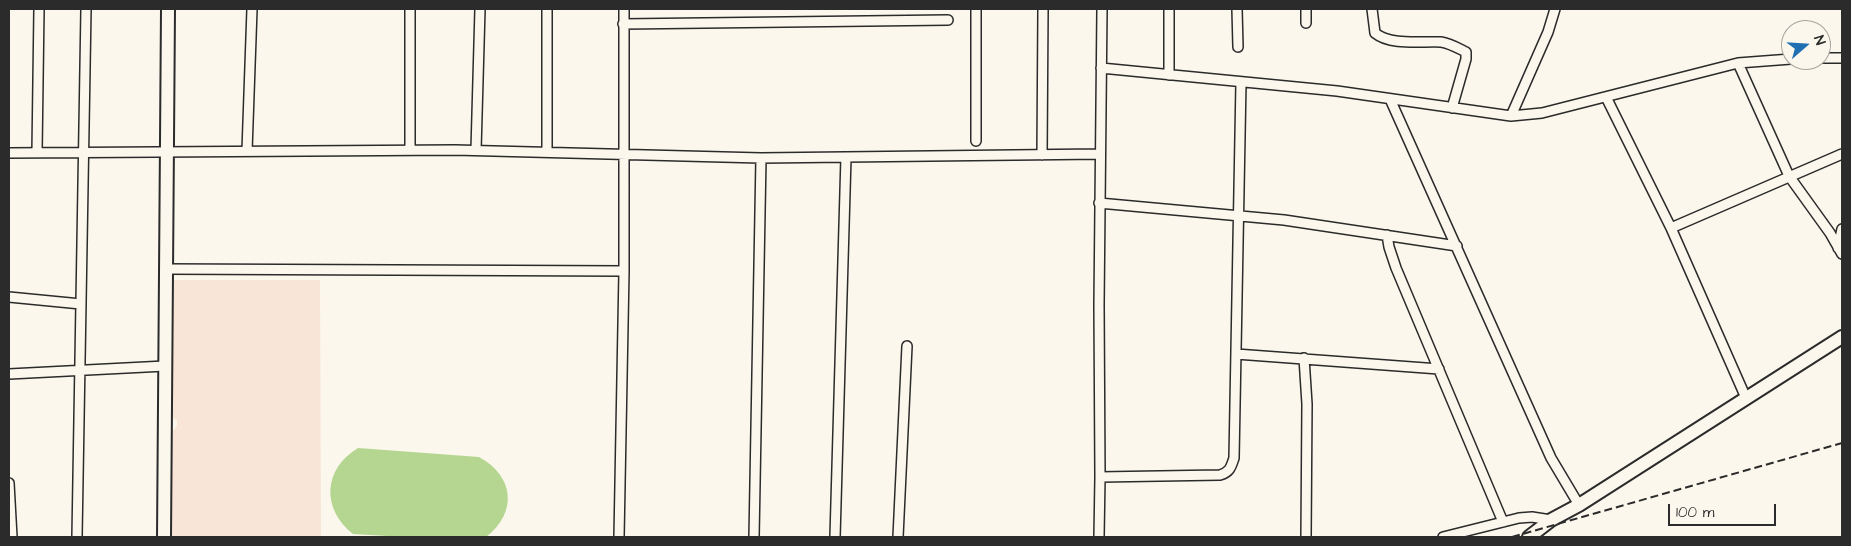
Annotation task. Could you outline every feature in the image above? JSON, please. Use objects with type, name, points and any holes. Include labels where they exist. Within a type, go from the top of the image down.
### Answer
[{"type":"main road","points":[[164,537],[168,9]]},
{"type":"main road","points":[[1529,537],[1551,520],[1579,505],[1842,337]]},
{"type":"street","points":[[37,152],[40,9]]},
{"type":"street","points":[[77,537],[86,9]]},
{"type":"street","points":[[247,151],[252,9]]},
{"type":"street","points":[[410,9],[410,150]]},
{"type":"street","points":[[476,150],[480,9]]},
{"type":"street","points":[[547,9],[547,152]]},
{"type":"street","points":[[619,537],[624,271],[624,9]]},
{"type":"street","points":[[976,9],[976,141]]},
{"type":"street","points":[[1042,155],[1043,9]]},
{"type":"street","points":[[1099,537],[1099,154],[1102,9]]},
{"type":"street","points":[[1168,75],[1169,9]]},
{"type":"street","points":[[1237,9],[1238,47]]},
{"type":"street","points":[[1306,9],[1306,22]]},
{"type":"street","points":[[1372,9],[1375,33],[1381,38],[1411,43],[1443,42],[1466,52],[1466,59],[1452,108]]},
{"type":"street","points":[[1511,116],[1548,32],[1555,9]]},
{"type":"street","points":[[623,24],[948,20]]},
{"type":"street","points":[[1101,68],[1337,91],[1511,116],[1542,113],[1738,64],[1781,60]]},
{"type":"street","points":[[1738,64],[1789,176],[1830,233],[1840,251]]},
{"type":"street","points":[[1100,477],[1220,475],[1227,473],[1232,467],[1234,458],[1241,82]]},
{"type":"street","points":[[1606,97],[1671,228],[1746,398]]},
{"type":"street","points":[[1390,99],[1551,458],[1579,505]]},
{"type":"street","points":[[9,153],[476,150],[761,158],[1099,154]]},
{"type":"street","points":[[1671,228],[1842,154]]},
{"type":"street","points":[[835,537],[846,157]]},
{"type":"street","points":[[754,537],[761,158]]},
{"type":"street","points":[[1099,203],[1284,220],[1457,246]]},
{"type":"street","points":[[1830,233],[1842,230],[1840,251]]},
{"type":"street","points":[[1387,235],[1396,268],[1503,522]]},
{"type":"street","points":[[165,269],[624,271]]},
{"type":"street","points":[[9,297],[81,304]]},
{"type":"street","points":[[898,537],[907,346]]},
{"type":"street","points":[[1236,354],[1439,369]]},
{"type":"street","points":[[1304,358],[1307,404],[1306,537]]},
{"type":"street","points":[[9,374],[165,366]]},
{"type":"street","points":[[9,483],[12,537]]},
{"type":"street","points":[[1443,537],[1532,517],[1551,520]]},
{"type":"shaded area","points":[[170,280],[320,280],[321,537],[172,537],[171,433],[177,426],[177,421],[170,415]]},
{"type":"green space","points":[[358,448],[479,457],[491,465],[505,484],[508,495],[503,517],[486,537],[404,537],[353,534],[335,513],[330,489],[338,467],[346,457]]},
{"type":"railway","points":[[1512,537],[1842,443]]}]
